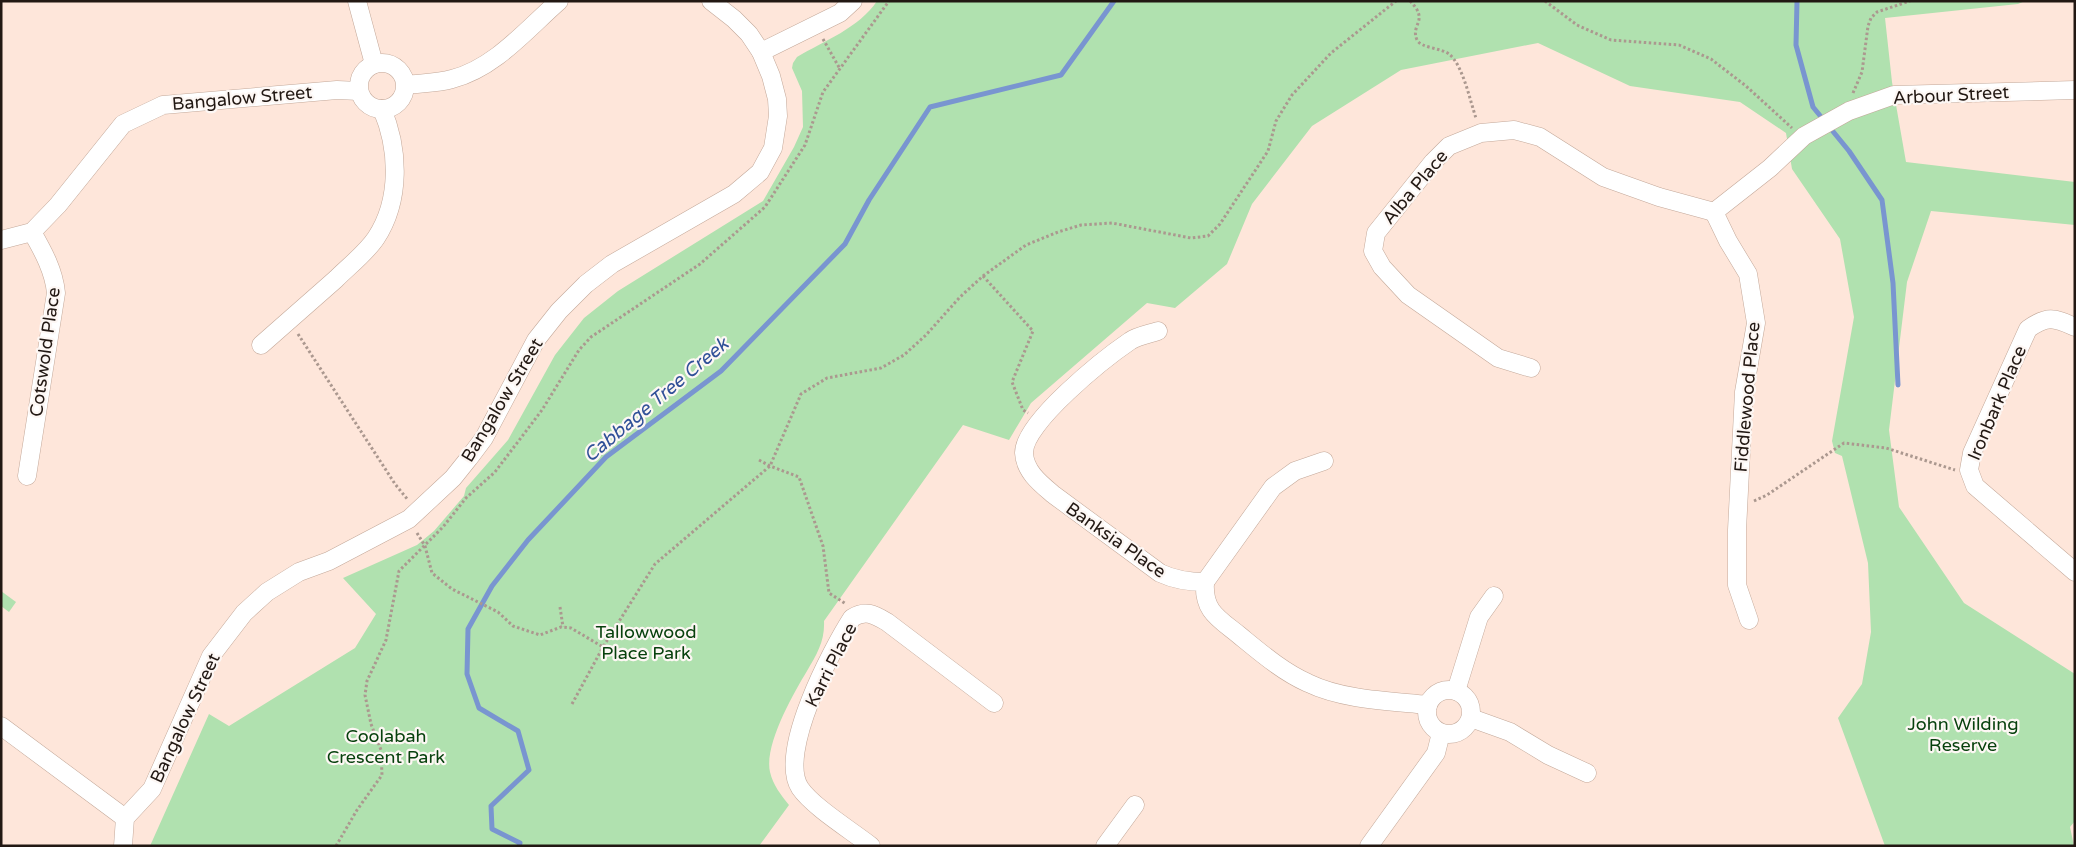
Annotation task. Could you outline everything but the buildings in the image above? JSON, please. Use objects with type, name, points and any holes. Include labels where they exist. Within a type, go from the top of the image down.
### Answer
[{"type":"street","points":[[357,1],[374,64]]},
{"type":"street","points":[[406,85],[452,79],[476,70],[498,55],[558,1]]},
{"type":"street","name":"Bangalow Street","points":[[125,818],[152,789],[211,656],[244,613],[267,592],[299,572],[329,561],[409,519],[453,478],[470,458],[484,438],[536,340],[559,311],[586,284],[612,264],[734,194],[760,172],[773,148],[778,116],[777,99],[771,76],[760,52],[744,29],[711,1]]},
{"type":"street","points":[[760,52],[840,12],[853,1]]},
{"type":"street","points":[[388,63],[401,71],[406,85],[402,99],[390,108],[382,109],[368,104],[359,91],[363,72],[374,64],[388,63]]},
{"type":"street","name":"Bangalow Street","points":[[32,232],[58,205],[123,124],[163,104],[337,90],[359,91]]},
{"type":"street","name":"Arbour Street","points":[[1714,212],[1770,168],[1801,133],[1849,104],[1894,95],[2075,90]]},
{"type":"street","points":[[261,345],[361,255],[376,238],[386,217],[395,187],[392,136],[382,109]]},
{"type":"street","name":"Alba Place","points":[[1531,368],[1498,358],[1408,294],[1382,267],[1373,251],[1376,234],[1433,162],[1449,146],[1481,133],[1514,130],[1540,137],[1602,177],[1659,197],[1714,212]]},
{"type":"street","name":"Fiddlewood Place","points":[[1714,212],[1728,242],[1748,274],[1756,323],[1744,392],[1738,508],[1737,585],[1749,620]]},
{"type":"street","points":[[1,240],[32,232]]},
{"type":"street","name":"Cotswold Place","points":[[27,476],[56,293],[55,279],[42,249],[32,232]]},
{"type":"street","name":"Ironbark Place","points":[[2075,327],[2055,318],[2039,322],[2028,329],[1972,453],[1969,470],[1975,486],[2075,572]]},
{"type":"street","name":"Banksia Place","points":[[1158,331],[1131,340],[1070,389],[1055,403],[1040,423],[1029,439],[1024,451],[1027,467],[1054,495],[1160,573],[1173,579],[1187,582],[1205,582]]},
{"type":"street","points":[[1324,461],[1295,471],[1273,487],[1205,582],[1204,595],[1208,607],[1230,628],[1290,674],[1309,684],[1375,700],[1428,705]]},
{"type":"street","points":[[1456,691],[1479,617],[1494,596]]},
{"type":"street","name":"Karri Place","points":[[871,846],[818,806],[800,787],[794,770],[795,744],[817,683],[843,631],[852,618],[859,613],[871,613],[888,622],[994,703]]},
{"type":"street","points":[[1444,690],[1456,691],[1469,701],[1471,718],[1462,731],[1452,734],[1442,733],[1429,722],[1428,705],[1430,700],[1439,692],[1444,690]]},
{"type":"street","points":[[1471,718],[1510,732],[1548,755],[1587,773]]},
{"type":"street","points":[[1,726],[125,818],[123,846]]},
{"type":"street","points":[[1369,846],[1436,752],[1442,733]]},
{"type":"street","points":[[1105,846],[1135,805]]},
{"type":"path","points":[[336,846],[357,810],[382,775],[381,750],[371,724],[365,695],[367,681],[386,640],[399,571],[443,527],[466,498],[495,472],[542,410],[579,350],[591,337],[700,264],[764,207],[805,145],[823,92],[890,1]]},
{"type":"path","points":[[572,704],[603,647],[654,564],[770,466],[801,394],[827,378],[881,368],[904,355],[926,335],[982,276],[1026,245],[1081,225],[1112,223],[1191,238],[1208,236],[1220,224],[1268,151],[1276,121],[1292,95],[1331,52],[1396,1]]},
{"type":"path","points":[[1410,1],[1417,8],[1420,16],[1417,40],[1422,45],[1449,54],[1460,70],[1481,133]]},
{"type":"path","points":[[1544,1],[1577,24],[1611,40],[1679,45],[1711,58],[1746,86],[1788,126],[1801,133]]},
{"type":"path","points":[[1849,104],[1862,72],[1868,26],[1871,18],[1878,12],[1910,1]]},
{"type":"path","points":[[822,38],[840,69]]},
{"type":"path","points":[[982,276],[1033,331],[1012,382],[1023,410],[1040,423]]},
{"type":"path","points":[[289,321],[395,484],[410,502]]},
{"type":"path","points":[[1738,508],[1767,495],[1844,443],[1886,448],[1959,471],[1969,470]]},
{"type":"path","points":[[759,460],[799,477],[823,546],[829,593],[859,613]]},
{"type":"path","points":[[425,546],[432,573],[452,589],[498,612],[513,626],[540,635],[562,627],[571,628],[603,647]]},
{"type":"path","points":[[560,607],[562,627]]},
{"type":"green space","points":[[877,1],[2025,1],[2018,4],[1885,18],[1892,82],[1906,162],[2075,182],[2075,225],[1931,211],[1907,282],[1889,430],[1899,507],[1964,603],[2075,674],[2075,821],[2070,827],[2074,846],[1885,846],[1838,718],[1862,684],[1871,632],[1868,563],[1842,456],[1835,453],[1832,441],[1854,317],[1840,239],[1792,169],[1786,133],[1740,102],[1630,86],[1538,43],[1401,70],[1312,126],[1252,204],[1227,264],[1175,308],[1147,303],[1031,403],[1009,440],[963,425],[824,621],[820,647],[794,693],[775,734],[771,748],[769,761],[771,777],[789,805],[759,846],[150,846],[209,714],[229,726],[355,648],[376,614],[343,578],[417,545],[434,531],[464,496],[466,488],[508,440],[555,355],[584,318],[618,291],[763,201],[794,147],[803,127],[802,91],[792,68],[793,63],[797,57],[861,19]]},
{"type":"green space","points":[[1,591],[16,602],[9,612],[1,606]]},
{"type":"waterway","name":"Cabbage Tree Creek","points":[[519,846],[520,843],[492,829],[491,806],[529,770],[518,731],[479,708],[467,674],[468,629],[492,586],[528,540],[606,457],[721,371],[845,244],[869,200],[930,107],[1061,75],[1114,1]]},
{"type":"waterway","points":[[1797,1],[1796,45],[1813,107],[1849,151],[1882,200],[1893,283],[1898,385]]},
{"type":"park label","name":"Tallowwood Place Park","points":[[646,642]]},
{"type":"park label","name":"John Wilding Reserve","points":[[1963,734]]},
{"type":"park label","name":"Coolabah Crescent Park","points":[[386,746]]}]
